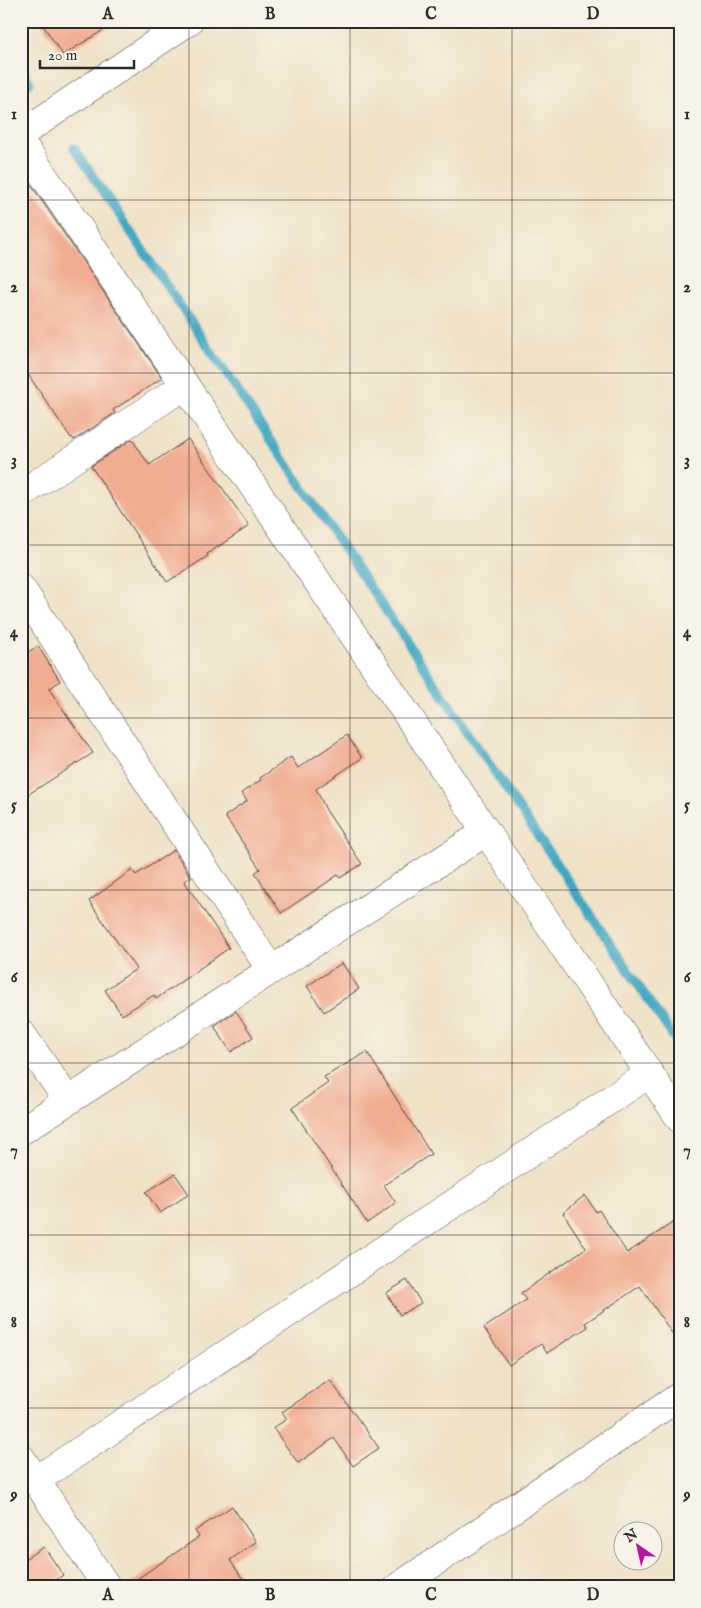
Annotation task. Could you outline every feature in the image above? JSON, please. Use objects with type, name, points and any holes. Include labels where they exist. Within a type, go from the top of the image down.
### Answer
[{"type":"street","points":[[21,134],[189,21]]},
{"type":"street","points":[[21,142],[680,1119]]},
{"type":"street","points":[[21,494],[184,386]]},
{"type":"street","points":[[21,588],[271,970]]},
{"type":"street","points":[[21,1131],[486,832]]},
{"type":"street","points":[[21,1033],[68,1101]]},
{"type":"street","points":[[36,1480],[649,1074]]},
{"type":"street","points":[[398,1587],[680,1396]]},
{"type":"street","points":[[21,1458],[107,1587]]},
{"type":"building","points":[[40,21],[118,21],[63,55]]},
{"type":"building","points":[[21,170],[162,378],[113,410],[115,413],[74,440],[21,364]]},
{"type":"building","points":[[132,439],[149,465],[188,439],[249,526],[207,554],[208,556],[167,582],[91,466]]},
{"type":"building","points":[[38,646],[60,681],[49,689],[93,753],[21,799],[21,649],[25,654]]},
{"type":"building","points":[[347,735],[362,758],[316,789],[326,810],[362,864],[340,878],[338,875],[281,913],[255,873],[260,869],[225,816],[247,801],[241,793],[291,757],[298,768]]},
{"type":"building","points":[[174,850],[191,877],[184,881],[229,948],[156,999],[154,995],[122,1015],[105,990],[136,969],[89,901],[132,870],[136,875]]},
{"type":"building","points":[[342,963],[359,989],[324,1012],[307,986]]},
{"type":"building","points":[[236,1011],[253,1037],[231,1052],[214,1026]]},
{"type":"building","points":[[367,1052],[431,1154],[384,1185],[396,1203],[367,1223],[292,1108],[328,1083],[324,1077]]},
{"type":"building","points":[[175,1174],[189,1194],[160,1213],[146,1192]]},
{"type":"building","points":[[585,1195],[596,1212],[599,1210],[627,1253],[680,1218],[680,1345],[640,1286],[585,1323],[588,1327],[547,1353],[541,1344],[509,1365],[484,1328],[526,1300],[521,1293],[586,1248],[563,1213]]},
{"type":"building","points":[[407,1280],[421,1303],[400,1315],[386,1293]]},
{"type":"building","points":[[330,1380],[379,1448],[353,1466],[334,1438],[298,1463],[273,1428],[287,1419],[282,1412]]},
{"type":"building","points":[[232,1506],[256,1542],[230,1560],[248,1587],[125,1587],[199,1537],[195,1531]]},
{"type":"building","points":[[44,1547],[63,1575],[46,1587],[21,1587],[21,1561]]},
{"type":"waterway","points":[[21,69],[30,83]]},
{"type":"waterway","points":[[74,148],[680,1047]]}]
